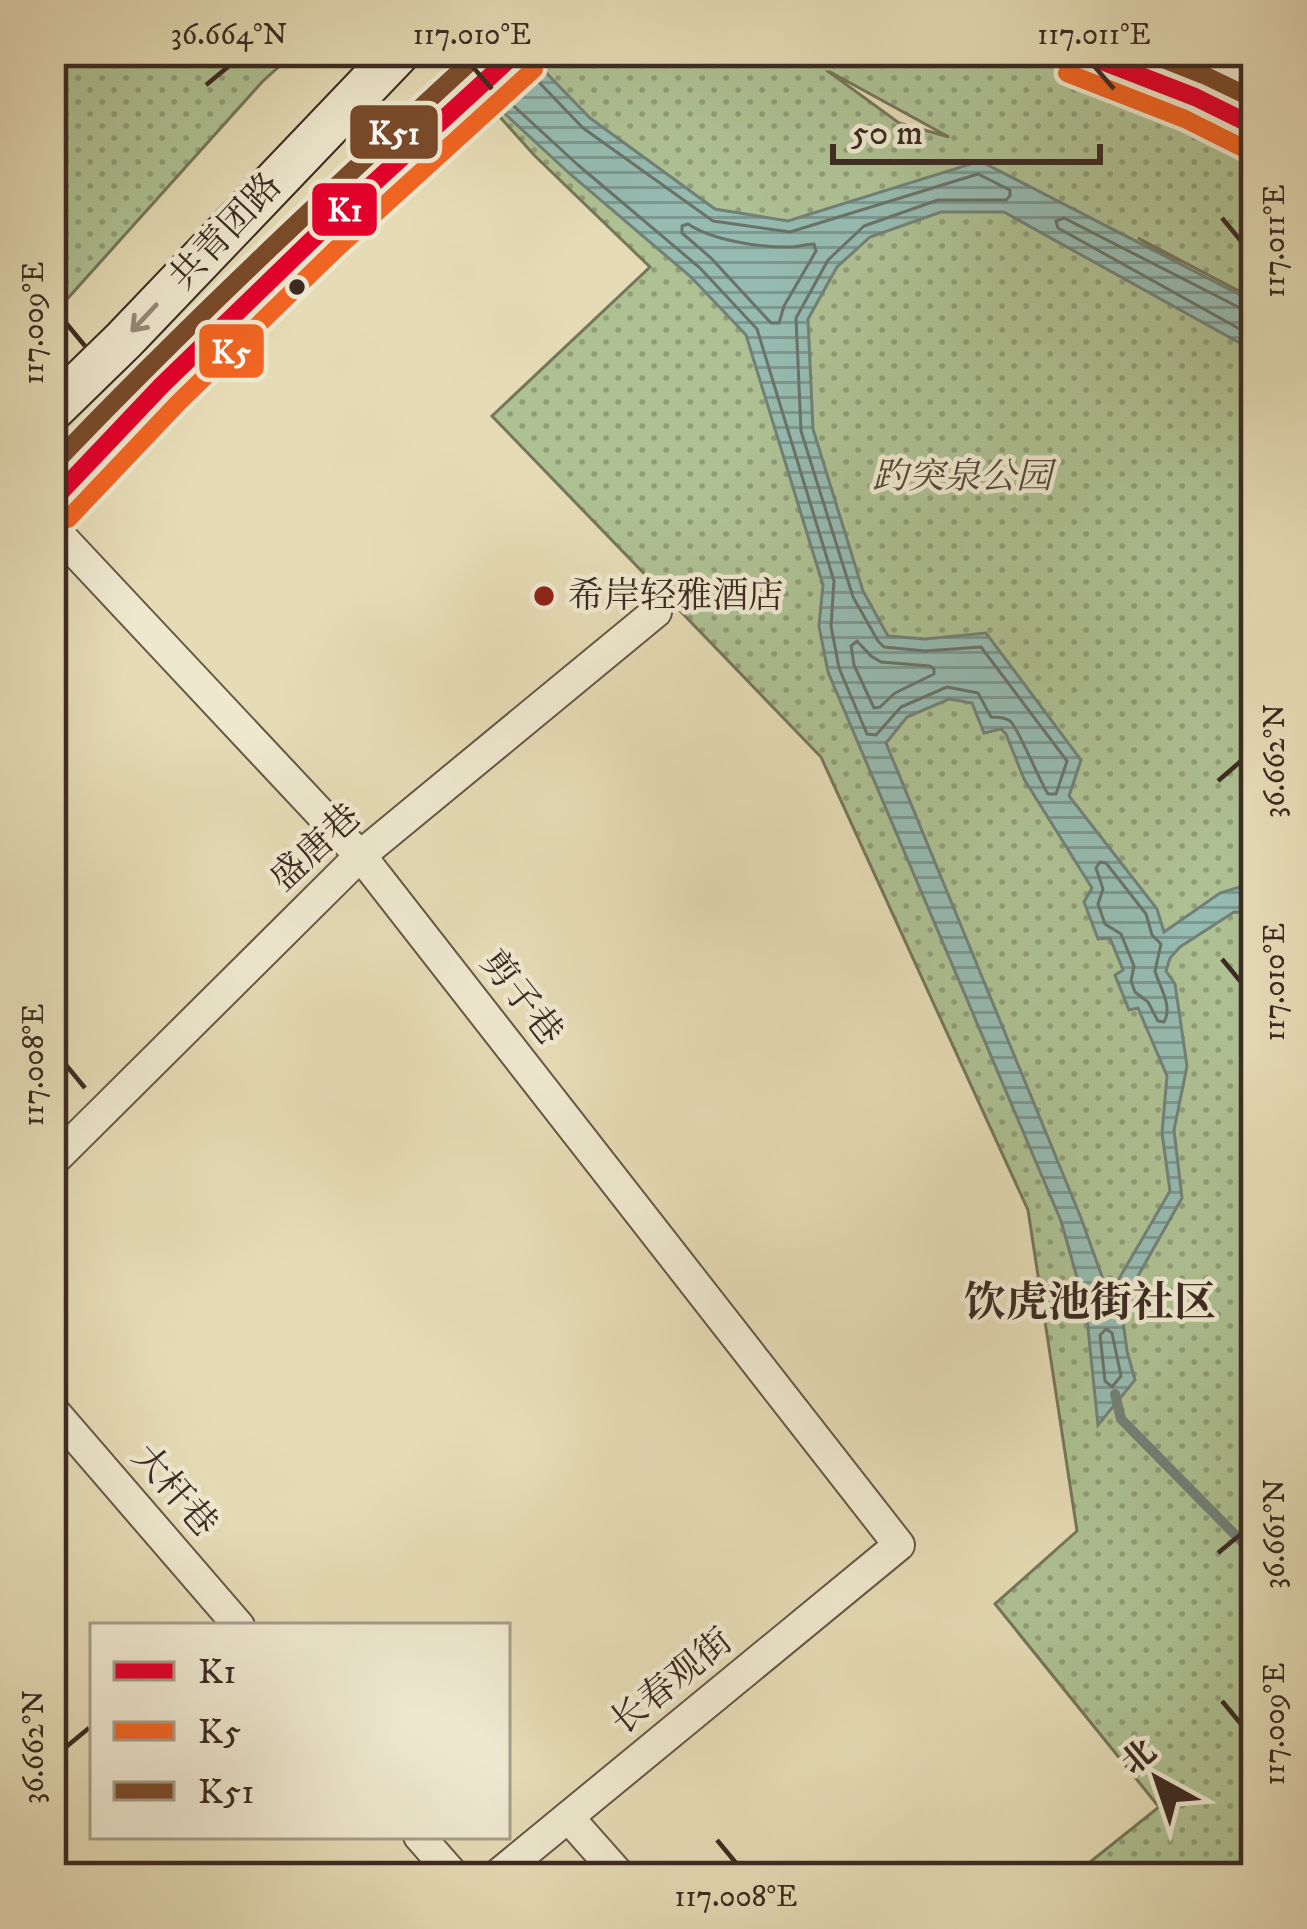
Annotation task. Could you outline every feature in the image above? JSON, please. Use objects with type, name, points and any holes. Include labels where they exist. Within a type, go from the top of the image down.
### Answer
[{"type":"main road","name":"共青团路","points":[[51,411],[400,51]]},
{"type":"main road","name":"共青团路","points":[[51,502],[318,234],[518,51]]},
{"type":"main road","points":[[1076,51],[1195,97],[1256,128]]},
{"type":"main road","points":[[1184,51],[1256,85]]},
{"type":"street","name":"剪子巷","points":[[51,526],[360,856],[898,1545]]},
{"type":"street","name":"盛唐巷","points":[[51,1163],[360,856],[656,612]]},
{"type":"street","name":"大杆巷","points":[[51,1408],[236,1623]]},
{"type":"street","name":"长春观街","points":[[494,1878],[898,1545]]},
{"type":"street","points":[[568,1817],[622,1878]]},
{"type":"street","points":[[422,1839],[456,1878]]},
{"type":"green space","points":[[51,51],[296,51],[262,82],[51,317]]},
{"type":"green space","name":"趵突泉公园","points":[[441,51],[1027,51],[1256,120],[1256,300],[1138,238],[1256,310],[1256,1878],[1070,1878],[1159,1807],[995,1604],[1077,1531],[1028,1210],[821,757],[492,416],[650,267],[534,155]],"holes":[[[829,72],[949,137],[899,123]]]},
{"type":"water","points":[[437,51],[525,51],[590,118],[715,209],[788,221],[980,161],[1256,303],[1256,352],[1004,212],[941,212],[870,237],[837,267],[808,319],[813,429],[863,591],[888,636],[925,639],[986,633],[1081,760],[1069,796],[1157,909],[1164,932],[1220,893],[1256,882],[1256,913],[1234,912],[1180,947],[1166,971],[1175,984],[1187,1066],[1174,1130],[1182,1198],[1121,1306],[1135,1380],[1098,1425],[1086,1309],[1061,1221],[828,672],[819,626],[823,585],[746,335],[691,277]],"holes":[[[949,699],[972,703],[984,733],[1001,729],[1006,734],[1024,779],[1092,888],[1084,902],[1098,939],[1110,938],[1123,970],[1115,975],[1129,1010],[1138,1008],[1167,1076],[1162,1133],[1170,1191],[1109,1296],[886,743],[907,717]]]},
{"type":"waterway","points":[[1115,1394],[1121,1419],[1256,1556]]},
{"type":"transit line","name":"K51","points":[[51,467],[263,255],[482,51]]},
{"type":"transit line","name":"K1","points":[[51,502],[162,385],[318,234],[518,51]]},
{"type":"transit line","name":"K1","points":[[1076,51],[1195,97],[1256,127]]},
{"type":"transit line","name":"K51","points":[[1143,51],[1256,100]]},
{"type":"transit line","name":"K5","points":[[68,519],[179,402],[334,251],[534,69]]},
{"type":"transit line","name":"K5","points":[[1067,73],[1185,119],[1245,149]]},
{"type":"place","name":"希岸轻雅酒店","points":[[544,596]]},
{"type":"district","name":"饮虎池街社区","points":[[1090,1304]]}]
